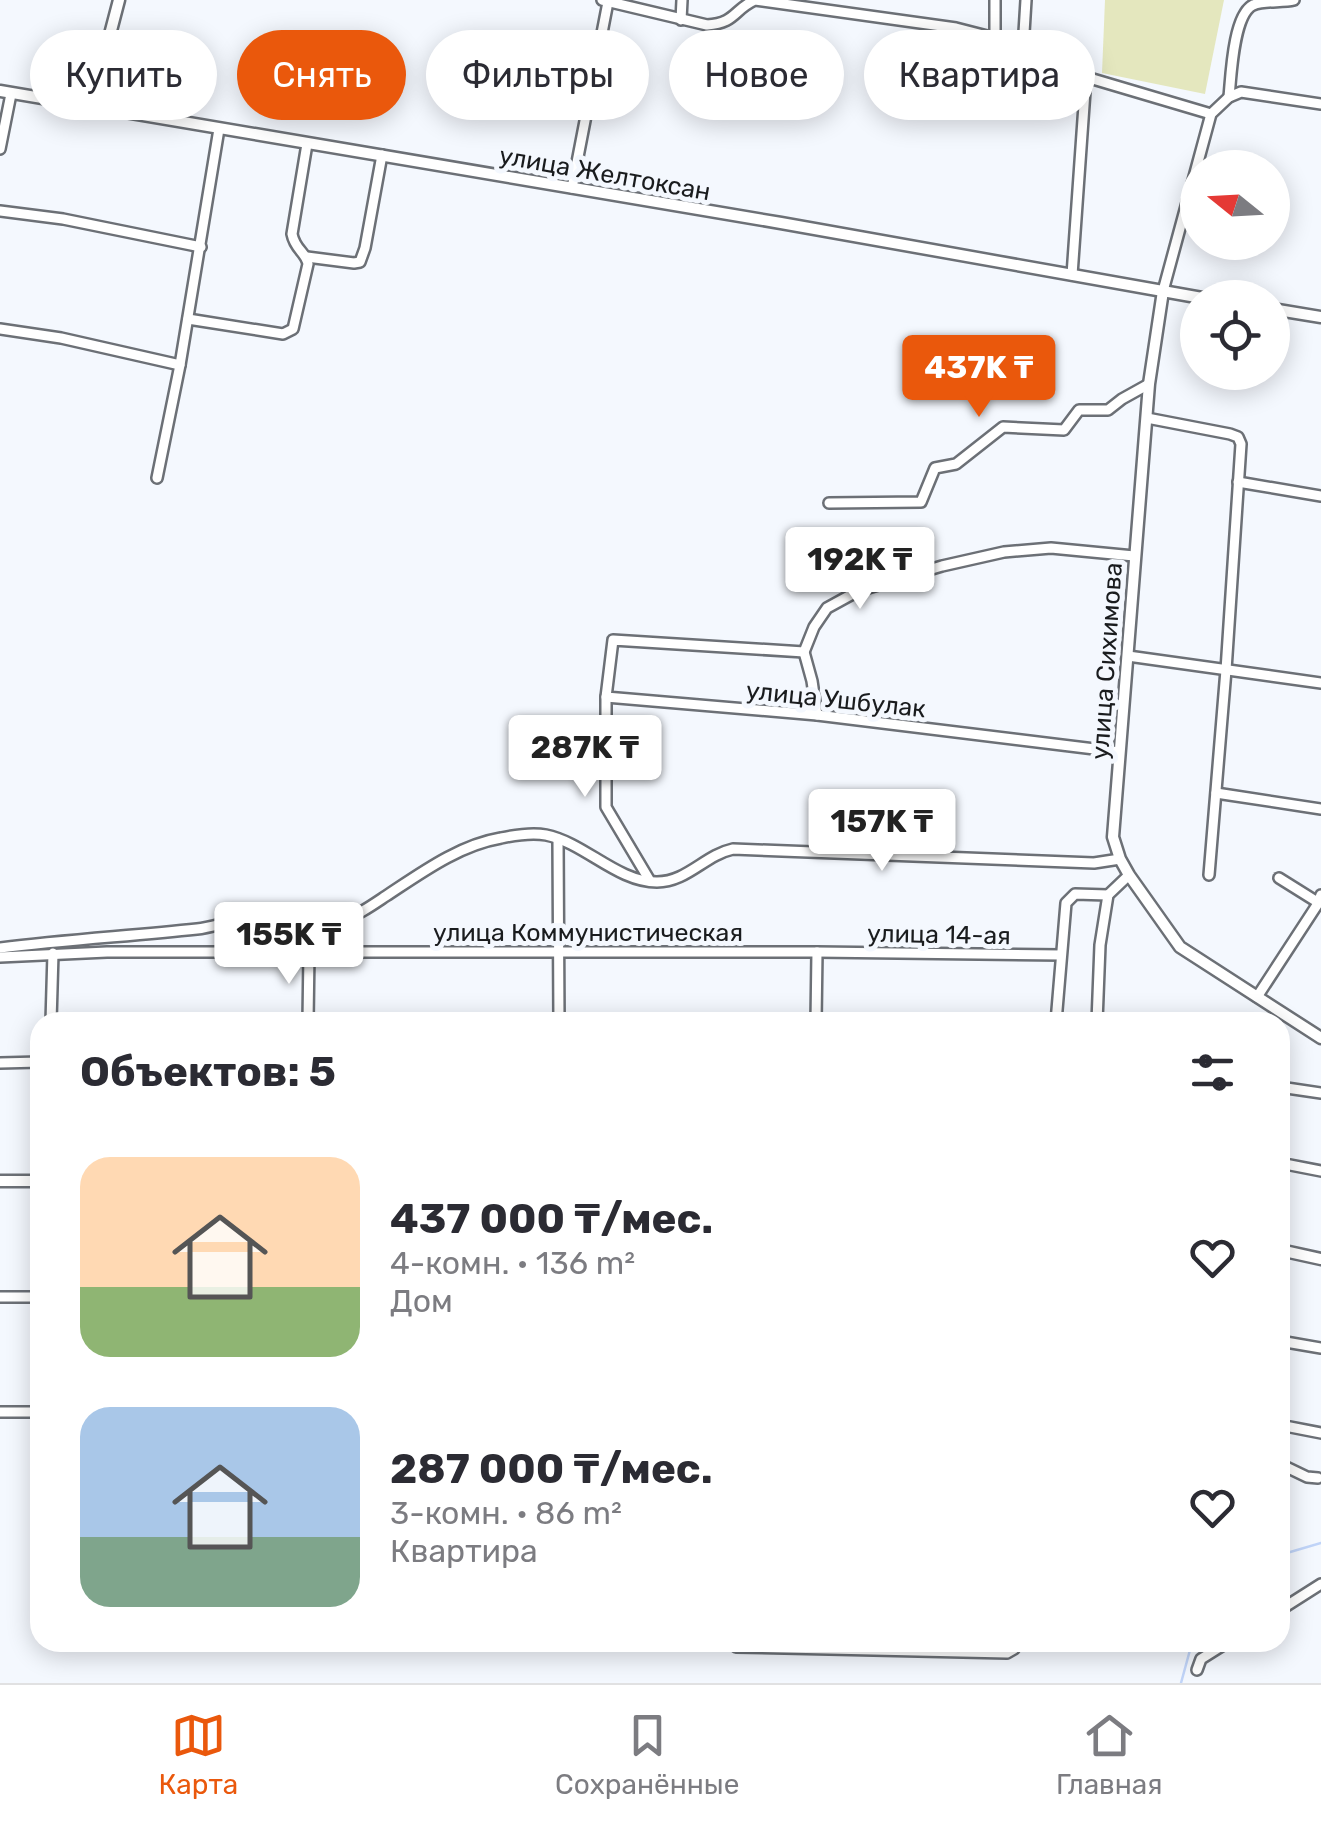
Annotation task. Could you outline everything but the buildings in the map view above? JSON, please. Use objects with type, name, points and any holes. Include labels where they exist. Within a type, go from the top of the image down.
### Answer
[{"type":"street","points":[[111,30],[119,0]]},
{"type":"street","points":[[682,0],[682,20]]},
{"type":"street","points":[[572,188],[605,1],[707,25],[722,24],[755,0],[964,30]]},
{"type":"street","points":[[995,0],[995,30]]},
{"type":"street","points":[[1024,30],[1026,0]]},
{"type":"street","points":[[1229,97],[1237,32],[1244,14],[1253,5],[1294,0]]},
{"type":"street","points":[[1095,80],[1211,114]]},
{"type":"street","points":[[0,149],[6,92]]},
{"type":"street","points":[[1163,291],[1211,114],[1229,97],[1241,92],[1321,104]]},
{"type":"street","name":"улица Желтоксан","points":[[171,120],[1180,294]]},
{"type":"street","points":[[1072,275],[1083,120]]},
{"type":"street","points":[[157,478],[220,128]]},
{"type":"street","points":[[307,144],[292,234],[294,246],[307,258],[360,262],[382,156]]},
{"type":"street","points":[[0,211],[63,219],[200,248]]},
{"type":"street","points":[[188,319],[289,332],[308,269],[307,258]]},
{"type":"street","name":"улица Сихимова","points":[[1163,291],[1149,384],[1114,838],[1129,875],[1180,947],[1280,1012]]},
{"type":"street","points":[[1290,312],[1321,318]]},
{"type":"street","points":[[0,330],[61,338],[180,365]]},
{"type":"street","points":[[829,503],[922,502],[935,468],[956,464],[1002,427],[1064,430],[1079,410],[1108,410],[1149,384]]},
{"type":"street","points":[[1147,418],[1230,434],[1238,437],[1240,444],[1209,874]]},
{"type":"street","points":[[1238,482],[1321,496]]},
{"type":"street","points":[[817,715],[804,652],[827,608],[858,591],[1004,552],[1051,548],[1134,556]]},
{"type":"street","points":[[650,882],[606,808],[606,697],[613,640],[804,652]]},
{"type":"street","points":[[1128,656],[1321,683]]},
{"type":"street","name":"улица Ушбулак","points":[[606,697],[817,715],[1119,752]]},
{"type":"street","points":[[1216,793],[1321,809]]},
{"type":"street","points":[[0,948],[202,928],[250,919],[334,923],[354,916],[466,849],[496,838],[530,834],[558,839],[630,876],[650,882],[684,876],[733,849],[1094,863],[1120,859]]},
{"type":"street","points":[[558,839],[560,1012]]},
{"type":"street","points":[[1097,1012],[1100,945],[1108,895],[1129,875]]},
{"type":"street","points":[[1257,997],[1320,900],[1279,878]]},
{"type":"street","points":[[1057,1012],[1066,904],[1076,894],[1108,895]]},
{"type":"street","points":[[308,952],[308,1012]]},
{"type":"street","points":[[816,952],[816,1012]]},
{"type":"street","name":"улица Коммунистическая","points":[[0,957],[54,953],[816,952]]},
{"type":"street","name":"улица 14-ая","points":[[816,952],[1061,955]]},
{"type":"street","points":[[51,1012],[54,953]]},
{"type":"street","name":"улица Сихимова","points":[[1290,1018],[1321,1038]]},
{"type":"street","points":[[0,1063],[30,1062]]},
{"type":"street","points":[[1290,1089],[1321,1094]]},
{"type":"street","points":[[1290,1164],[1321,1171]]},
{"type":"street","points":[[0,1181],[30,1181]]},
{"type":"street","points":[[1290,1252],[1321,1259]]},
{"type":"street","points":[[0,1296],[30,1297]]},
{"type":"street","points":[[1290,1342],[1321,1348]]},
{"type":"street","points":[[0,1412],[30,1412]]},
{"type":"street","points":[[1290,1427],[1321,1433]]},
{"type":"street","points":[[1290,1469],[1311,1480]]},
{"type":"street","points":[[1290,1604],[1321,1584]]},
{"type":"street","points":[[1197,1670],[1201,1659],[1212,1652]]},
{"type":"green space","points":[[1105,0],[1224,0],[1205,94],[1102,73]]},
{"type":"waterway","points":[[1290,1552],[1321,1543]]},
{"type":"waterway","points":[[1181,1683],[1189,1652]]}]
